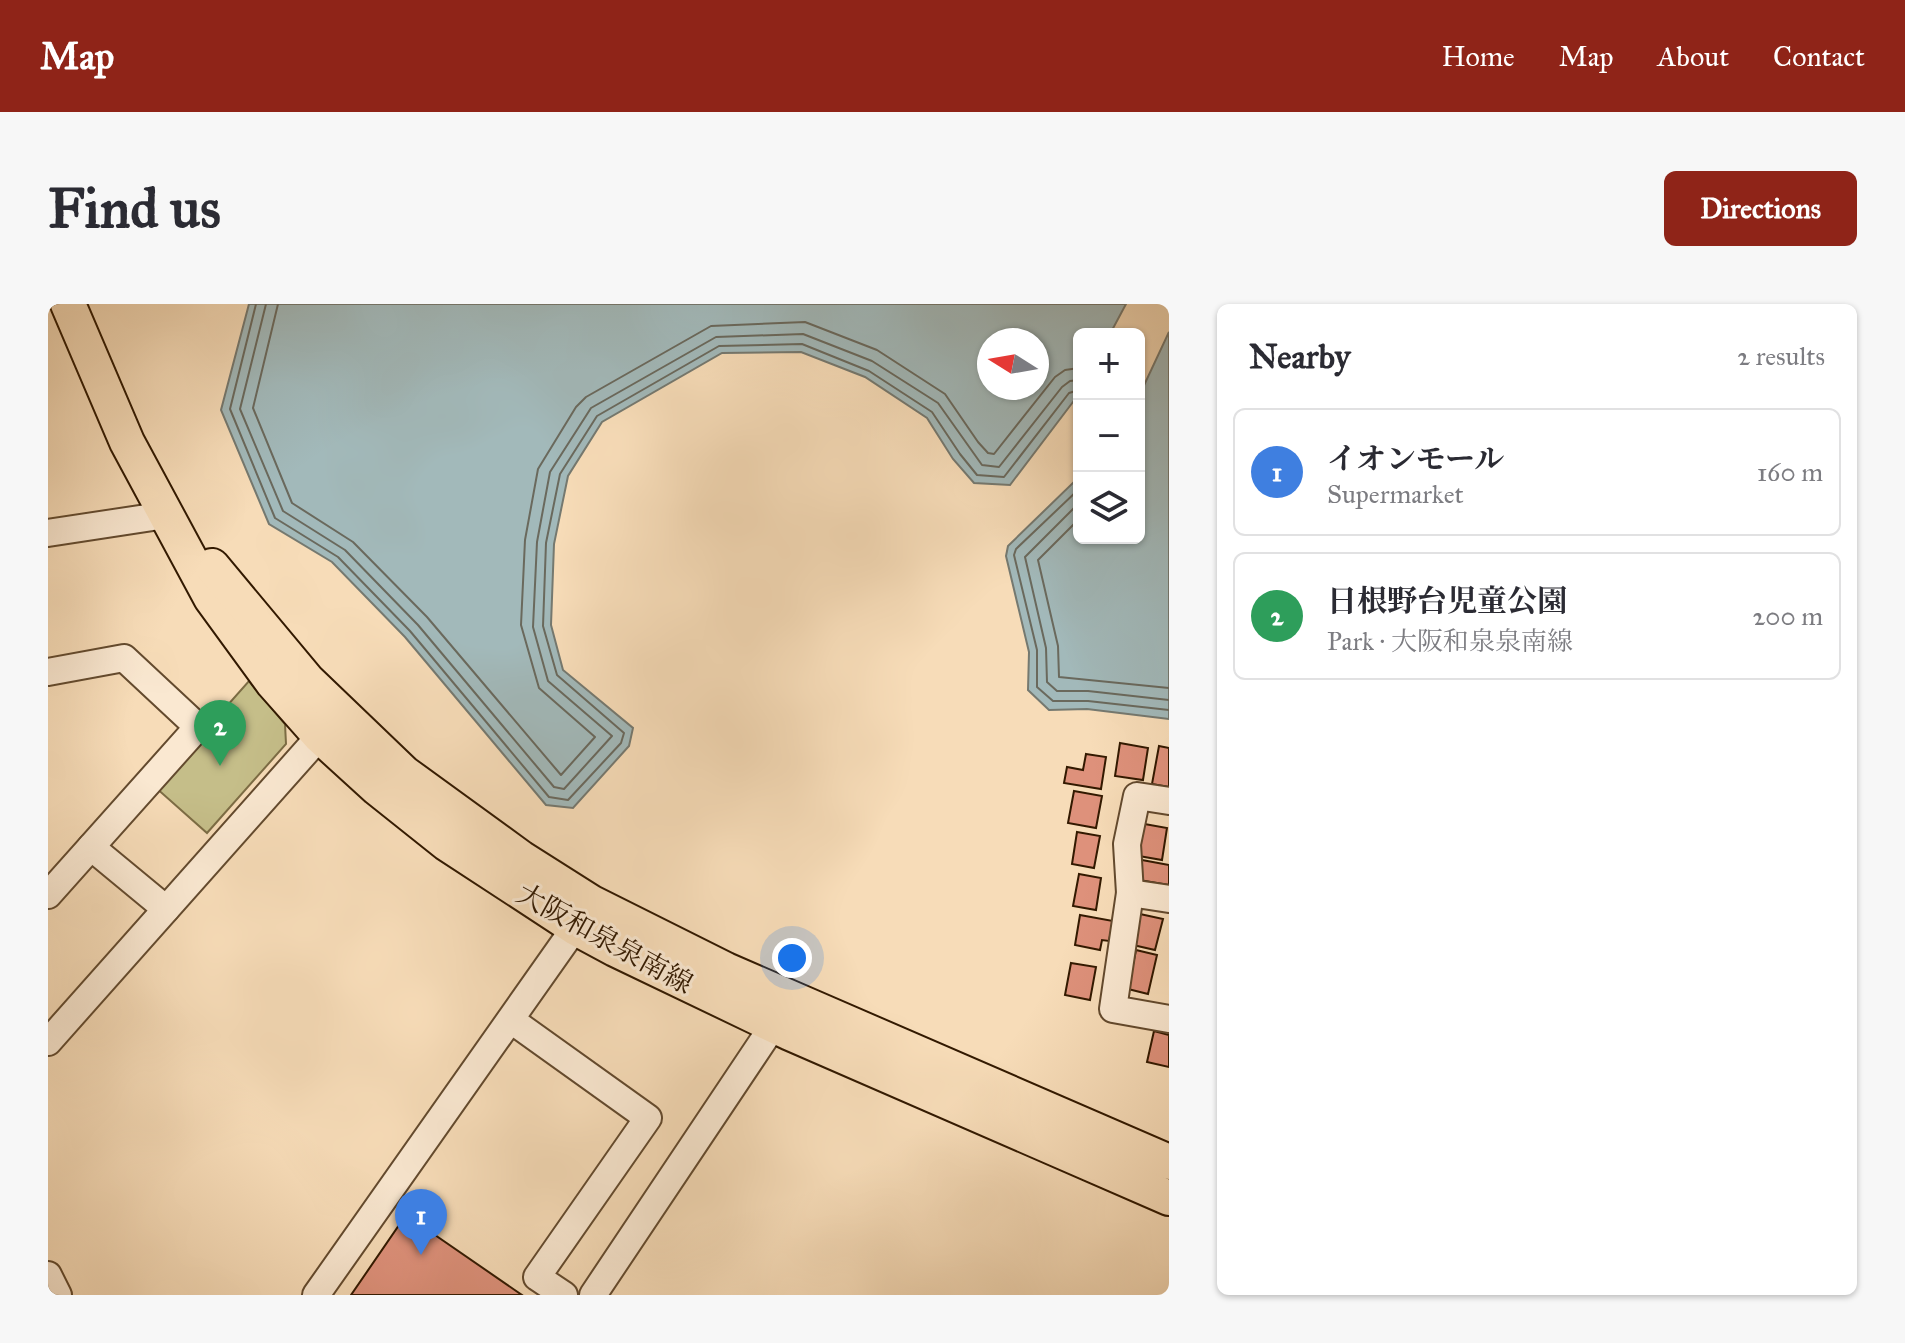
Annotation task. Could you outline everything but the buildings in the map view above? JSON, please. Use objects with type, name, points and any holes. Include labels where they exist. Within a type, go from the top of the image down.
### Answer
[{"type":"main road","name":"大阪和泉泉南線","points":[[68,304],[127,442],[211,598],[273,683],[320,736],[377,788],[446,843],[584,915],[726,970],[1169,1162]]},
{"type":"main road","name":"大阪和泉泉南線","points":[[166,515],[307,680],[404,773],[521,858],[584,915],[689,987],[1169,1198]]},
{"type":"street","points":[[48,533],[166,515]]},
{"type":"street","points":[[48,895],[198,727],[124,658],[53,676]]},
{"type":"street","points":[[48,1042],[320,736]]},
{"type":"street","points":[[1169,801],[1137,796],[1127,844],[1130,893],[1113,1009],[1169,1019]]},
{"type":"street","points":[[91,847],[166,909]]},
{"type":"street","points":[[1130,893],[1169,899]]},
{"type":"street","points":[[316,1295],[584,915]]},
{"type":"street","points":[[511,1020],[648,1118],[537,1277],[564,1295]]},
{"type":"street","points":[[593,1295],[773,1026]]},
{"type":"street","points":[[48,1275],[58,1295]]},
{"type":"shaded area","points":[[249,681],[285,724],[286,744],[207,833],[155,787]]},
{"type":"water","points":[[249,304],[1126,304],[1113,328],[1073,328],[1073,402],[1010,485],[974,483],[953,459],[927,418],[865,377],[801,352],[722,353],[602,422],[568,476],[554,544],[551,625],[563,670],[633,728],[629,746],[573,808],[546,805],[405,637],[332,562],[269,524],[221,410]]},
{"type":"water","points":[[1169,332],[1169,719],[1087,709],[1049,710],[1028,690],[1029,652],[1006,556],[1008,546],[1073,483],[1073,544],[1145,544],[1145,383]]},
{"type":"place","name":"日根野台児童公園","points":[[220,766]]},
{"type":"place","name":"イオンモール","points":[[421,1255]]}]
